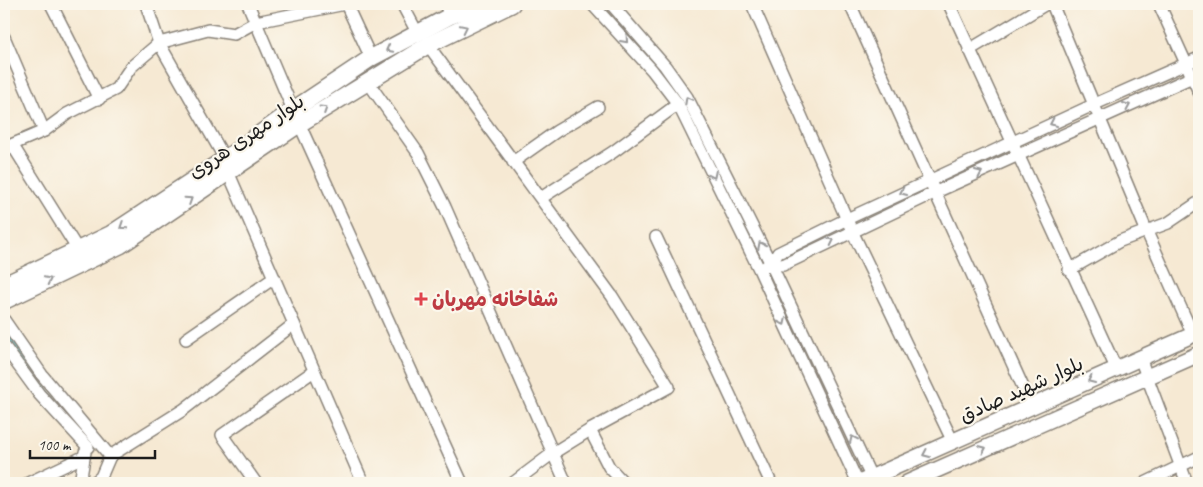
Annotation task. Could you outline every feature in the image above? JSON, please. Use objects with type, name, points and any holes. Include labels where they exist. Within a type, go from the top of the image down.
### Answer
[{"type":"highway","name":"بلوار مهری هروی","points":[[297,117],[368,82],[423,40],[448,10],[480,4]]},
{"type":"highway","name":"بلوار مهری هروی","points":[[4,300],[121,245],[227,166],[297,117],[371,58],[423,40],[512,4]]},
{"type":"highway","name":"بلوار مهری هروی","points":[[4,285],[111,234],[227,166]]},
{"type":"main road","name":"بلوار شهید صادق","points":[[866,482],[1196,333]]},
{"type":"main road","name":"بلوار شهید صادق","points":[[906,483],[1199,354]]},
{"type":"street","points":[[51,4],[99,99]]},
{"type":"street","points":[[146,4],[159,43],[227,166],[363,483]]},
{"type":"street","points":[[248,4],[462,483]]},
{"type":"street","points":[[78,250],[8,147],[44,131],[67,114],[116,89],[131,67],[159,43],[208,30],[234,34],[256,22],[345,4],[371,58]]},
{"type":"street","points":[[402,4],[423,40],[612,296],[669,387],[590,430],[553,453],[513,483]]},
{"type":"street","points":[[592,4],[652,70],[678,104],[866,482]]},
{"type":"street","points":[[611,4],[665,66],[687,97],[770,264],[866,482]]},
{"type":"street","points":[[752,4],[852,230],[953,442]]},
{"type":"street","points":[[850,4],[1032,407]]},
{"type":"street","points":[[949,4],[1069,270],[1116,368]]},
{"type":"street","points":[[969,50],[1046,4]]},
{"type":"street","points":[[1052,4],[1101,117],[1147,232],[1196,333]]},
{"type":"street","points":[[1159,4],[1186,64],[1196,75],[1199,92]]},
{"type":"street","points":[[4,37],[44,131]]},
{"type":"street","points":[[770,264],[778,253],[847,219],[1199,58]]},
{"type":"street","points":[[759,269],[770,264],[783,264],[852,230],[1196,75]]},
{"type":"street","points":[[368,82],[418,153],[445,207],[566,483]]},
{"type":"street","points":[[541,198],[613,152],[678,104]]},
{"type":"street","points":[[513,162],[557,131],[598,107]]},
{"type":"street","points":[[1069,270],[1120,241],[1168,223],[1199,202]]},
{"type":"street","points":[[656,237],[771,483]]},
{"type":"street","points":[[186,339],[274,278]]},
{"type":"street","points":[[4,320],[42,375],[110,456]]},
{"type":"street","points":[[93,483],[101,477],[110,456],[183,410],[294,324]]},
{"type":"street","points":[[4,346],[85,452],[80,483]]},
{"type":"street","points":[[1140,358],[1179,466],[1187,483]]},
{"type":"street","points":[[256,483],[222,435],[314,371]]},
{"type":"street","points":[[590,430],[609,468],[624,483]]},
{"type":"street","points":[[28,483],[100,442]]},
{"type":"street","points":[[1146,483],[1199,457]]},
{"type":"waterway","points":[[4,327],[37,381],[57,406],[81,428]]},
{"type":"place","name":"شفاخانه مهربان","points":[[421,299]]}]
